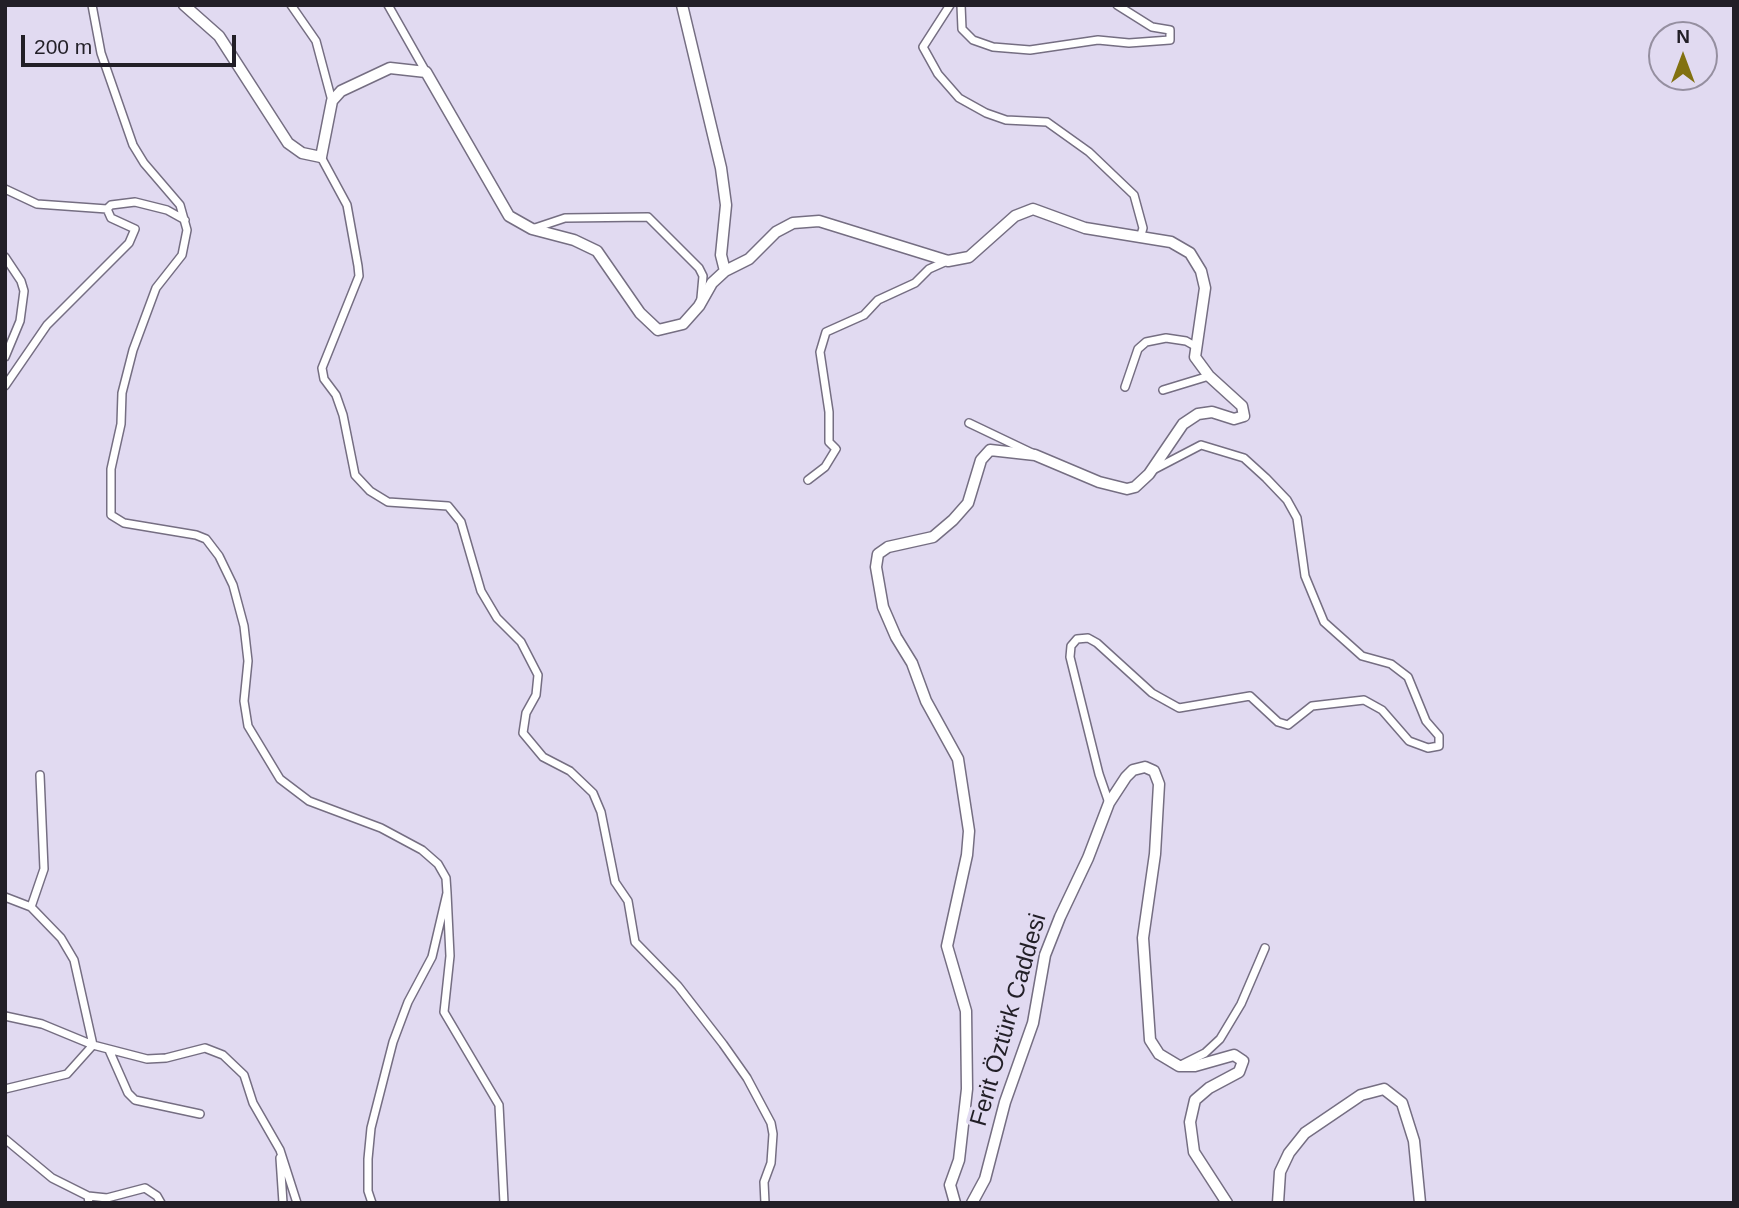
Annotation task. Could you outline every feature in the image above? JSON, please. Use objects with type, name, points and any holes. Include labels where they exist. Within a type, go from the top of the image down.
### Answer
[{"type":"main road","points":[[184,5],[219,36],[288,143],[302,153],[321,156],[332,101],[341,91],[390,68],[410,68],[426,72],[509,216],[532,229],[574,240],[597,251],[640,313],[658,330],[683,324],[699,306],[712,283],[724,271],[748,259],[776,232],[793,223],[819,221],[948,261],[969,257],[1015,216],[1033,209],[1085,228],[1171,242],[1190,253],[1201,271],[1205,288],[1195,346]]},
{"type":"main road","points":[[682,5],[721,168],[726,205],[721,254],[724,271]]},
{"type":"main road","name":"Ferit Öztürk Caddesi","points":[[955,1203],[950,1185],[959,1160],[968,1089],[966,1011],[947,946],[949,924],[967,855],[969,831],[958,758],[931,712],[912,663],[896,638],[883,607],[877,559],[882,550],[927,539],[953,520],[968,503],[981,460],[990,450],[1035,455],[1117,489],[1135,487],[1149,474],[1183,424],[1198,414],[1212,412],[1234,419],[1244,415],[1242,406],[1209,376],[1195,357],[1195,346]]},
{"type":"main road","name":"Ferit Öztürk Caddesi","points":[[972,1203],[981,1191],[1005,1102],[1033,1023],[1045,955],[1109,803],[1133,770],[1145,767],[1154,771],[1159,784],[1159,810],[1143,938],[1147,1023],[1150,1040],[1159,1054],[1179,1066]]},
{"type":"main road","points":[[1179,1066],[1195,1066],[1234,1055],[1243,1061],[1239,1072],[1209,1088],[1195,1100],[1190,1122],[1194,1152],[1227,1203]]},
{"type":"main road","points":[[1278,1203],[1280,1172],[1289,1153],[1305,1133],[1361,1095],[1384,1089],[1402,1103],[1414,1141],[1420,1203]]},
{"type":"street","points":[[92,5],[101,53],[133,145],[144,163],[180,205],[186,220],[184,250],[153,295],[133,350],[122,393],[121,424],[111,469],[111,515],[124,523],[206,539],[219,556],[229,575],[243,620],[248,661],[244,701],[248,726],[276,775],[304,799],[381,828],[426,853],[444,873],[450,956],[444,1012],[499,1105],[504,1203]]},
{"type":"street","points":[[291,5],[316,41],[332,101]]},
{"type":"street","points":[[388,5],[426,72]]},
{"type":"street","points":[[950,5],[923,47],[938,74],[959,98],[986,113],[1006,120],[1047,122],[1089,152],[1135,195],[1143,228],[1140,238]]},
{"type":"street","points":[[961,5],[962,29],[973,40],[993,47],[1035,50],[1098,40],[1129,43],[1170,40],[1170,30],[1152,27],[1117,5]]},
{"type":"street","points":[[321,156],[347,205],[358,266],[359,276],[322,368],[324,379],[336,396],[343,415],[355,475],[369,491],[388,502],[448,506],[461,522],[481,591],[497,618],[521,642],[538,675],[536,695],[526,713],[523,733],[543,757],[579,777],[593,793],[601,812],[615,882],[628,901],[635,942],[678,986],[723,1044],[747,1078],[771,1123],[771,1163],[764,1182],[765,1203]]},
{"type":"street","points":[[5,190],[37,204],[107,209],[115,202],[135,202],[167,209],[186,220]]},
{"type":"street","points":[[5,386],[47,326],[119,256],[134,234],[132,225],[111,218],[107,209]]},
{"type":"street","points":[[532,229],[565,218],[648,217],[699,268],[704,286],[699,306]]},
{"type":"street","points":[[5,257],[21,281],[24,291],[20,321],[5,357]]},
{"type":"street","points":[[808,480],[825,467],[836,449],[829,442],[829,412],[820,352],[826,332],[864,315],[878,300],[915,283],[929,269],[948,261]]},
{"type":"street","points":[[1125,387],[1138,349],[1146,342],[1166,338],[1186,341],[1195,346]]},
{"type":"street","points":[[1163,390],[1209,376]]},
{"type":"street","points":[[970,423],[1035,455]]},
{"type":"street","points":[[1109,803],[1099,774],[1070,657],[1071,646],[1077,639],[1088,638],[1097,643],[1152,693],[1179,708],[1250,696],[1278,722],[1288,725],[1312,706],[1364,701],[1374,703],[1382,710],[1409,741],[1428,748],[1439,746],[1439,736],[1426,721],[1408,677],[1391,663],[1362,656],[1324,622],[1305,576],[1297,517],[1287,500],[1266,478],[1244,458],[1201,444],[1183,451],[1149,474]]},
{"type":"street","points":[[31,907],[44,869],[40,775]]},
{"type":"street","points":[[372,1203],[368,1191],[371,1128],[393,1042],[408,1002],[432,957],[447,893]]},
{"type":"street","points":[[5,897],[31,907],[61,938],[74,960],[93,1045]]},
{"type":"street","points":[[1179,1066],[1205,1053],[1220,1039],[1241,1004],[1265,948]]},
{"type":"street","points":[[5,1016],[52,1027],[93,1045],[157,1059],[205,1048],[223,1055],[244,1075],[253,1103],[280,1150],[297,1203]]},
{"type":"street","points":[[5,1089],[67,1074],[93,1045]]},
{"type":"street","points":[[109,1049],[128,1093],[135,1100],[200,1114]]},
{"type":"street","points":[[5,1139],[52,1178],[89,1199],[107,1198],[145,1188],[157,1196],[161,1203]]},
{"type":"street","points":[[280,1150],[283,1203]]}]
